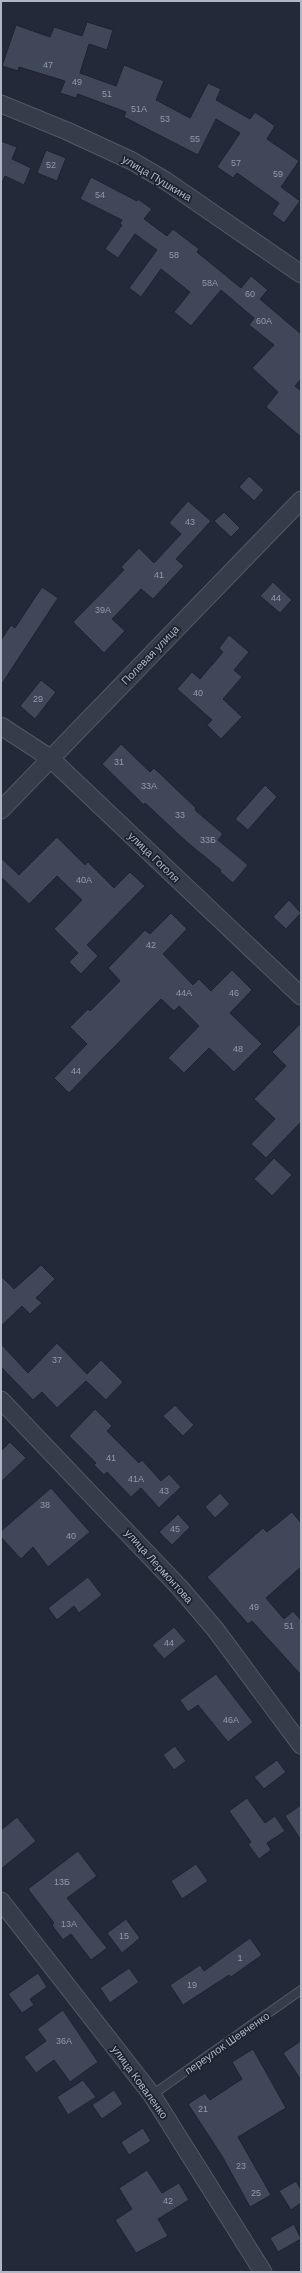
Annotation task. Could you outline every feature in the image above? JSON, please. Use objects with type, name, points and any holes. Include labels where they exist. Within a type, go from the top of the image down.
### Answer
[{"type":"street","name":"улица Пушкина","points":[[1,104],[67,131],[132,161],[166,181],[301,274]]},
{"type":"street","name":"Полевая улица","points":[[1,810],[301,500]]},
{"type":"street","name":"улица Гоголя","points":[[1,726],[50,758],[301,996]]},
{"type":"street","name":"улица Лермонтова","points":[[1,1400],[139,1543],[181,1589],[215,1629],[301,1745]]},
{"type":"street","name":"улица Коваленко","points":[[1,1901],[152,2095],[263,2272]]},
{"type":"lane","name":"переулок Шевченко","points":[[152,2095],[301,1990]]},
{"type":"building","points":[[87,22],[113,30],[107,50],[89,44],[80,73],[116,86],[124,65],[164,81],[156,100],[190,118],[208,83],[221,89],[216,100],[250,119],[255,112],[275,126],[267,139],[299,161],[281,187],[300,201],[284,223],[272,214],[279,203],[237,173],[233,178],[217,167],[240,133],[216,119],[198,155],[124,117],[126,112],[78,94],[76,98],[60,93],[65,81],[19,67],[18,71],[2,66],[16,25],[50,37],[54,27],[82,36]]},
{"type":"building","points":[[1,141],[17,147],[12,159],[31,168],[24,185],[5,176],[1,185]]},
{"type":"building","points":[[46,150],[66,158],[57,181],[37,173]]},
{"type":"building","points":[[91,177],[137,201],[138,199],[152,209],[144,219],[167,236],[173,229],[199,249],[197,252],[241,288],[251,276],[268,290],[260,299],[301,334],[301,379],[295,386],[301,391],[301,437],[266,407],[278,392],[252,368],[274,345],[249,325],[254,318],[221,290],[191,326],[174,312],[190,292],[161,269],[141,297],[129,288],[157,250],[135,234],[118,258],[105,249],[122,225],[120,224],[122,220],[80,199]]},
{"type":"building","points":[[249,476],[264,490],[254,501],[239,487]]},
{"type":"building","points":[[188,501],[211,521],[176,559],[184,566],[153,599],[141,589],[112,619],[125,631],[104,653],[73,622],[124,570],[121,567],[139,548],[154,563],[181,534],[169,523]]},
{"type":"building","points":[[224,512],[240,528],[231,537],[214,521]]},
{"type":"building","points":[[273,582],[292,600],[280,613],[260,596]]},
{"type":"building","points":[[42,587],[58,598],[1,685],[1,640],[11,625],[15,628]]},
{"type":"building","points":[[229,635],[249,652],[234,670],[242,677],[223,699],[242,717],[221,739],[207,725],[212,720],[177,689],[192,672],[200,679],[223,652],[219,648]]},
{"type":"building","points":[[41,680],[56,692],[35,719],[20,706]]},
{"type":"building","points":[[121,744],[150,772],[154,768],[196,808],[195,810],[223,834],[218,840],[248,865],[233,883],[220,872],[221,870],[188,843],[145,803],[144,805],[102,764]]},
{"type":"building","points":[[265,785],[277,797],[248,830],[235,819]]},
{"type":"building","points":[[57,837],[85,865],[88,862],[114,888],[130,872],[145,886],[87,945],[98,956],[81,974],[69,962],[78,953],[54,929],[82,900],[57,876],[29,904],[1,877],[1,858],[19,875]]},
{"type":"building","points":[[289,900],[301,913],[286,929],[273,917]]},
{"type":"building","points":[[171,913],[187,929],[163,954],[193,985],[199,979],[211,991],[232,970],[252,990],[230,1013],[262,1044],[234,1072],[209,1048],[184,1073],[168,1058],[199,1026],[179,1006],[174,1011],[161,999],[69,1093],[54,1078],[87,1044],[70,1027],[88,1009],[90,1011],[120,981],[108,968],[145,930],[150,934]]},
{"type":"building","points":[[301,1023],[301,1122],[266,1158],[251,1144],[275,1119],[254,1099],[286,1066],[272,1052]]},
{"type":"building","points":[[274,1158],[292,1175],[272,1196],[254,1179]]},
{"type":"building","points":[[41,1265],[55,1279],[36,1298],[42,1303],[30,1314],[22,1306],[1,1326],[1,1276],[14,1289]]},
{"type":"building","points":[[57,1343],[87,1374],[101,1360],[123,1382],[106,1400],[86,1381],[57,1408],[42,1392],[33,1400],[1,1367],[1,1344],[28,1373]]},
{"type":"building","points":[[175,1405],[194,1425],[183,1436],[163,1416]]},
{"type":"building","points":[[95,1409],[112,1426],[107,1431],[139,1463],[142,1460],[161,1481],[169,1474],[181,1487],[159,1508],[141,1488],[131,1497],[107,1472],[104,1475],[94,1465],[96,1463],[69,1436]]},
{"type":"building","points":[[10,1442],[26,1458],[1,1482],[1,1451]]},
{"type":"building","points":[[51,1488],[90,1532],[48,1567],[33,1547],[21,1559],[1,1537],[1,1531]]},
{"type":"building","points":[[220,1493],[230,1504],[215,1518],[205,1507]]},
{"type":"building","points":[[292,1512],[301,1523],[301,1567],[266,1598],[284,1619],[293,1611],[301,1620],[301,1675],[252,1621],[248,1624],[207,1577],[263,1528],[267,1532]]},
{"type":"building","points":[[178,1514],[190,1527],[172,1545],[159,1532]]},
{"type":"building","points":[[88,1577],[102,1595],[79,1613],[74,1606],[57,1620],[48,1608]]},
{"type":"building","points":[[174,1627],[186,1641],[164,1659],[152,1645]]},
{"type":"building","points":[[216,1674],[253,1722],[228,1742],[198,1705],[188,1712],[180,1700]]},
{"type":"building","points":[[175,1746],[186,1761],[174,1770],[163,1755]]},
{"type":"building","points":[[277,1760],[286,1772],[264,1789],[254,1777]]},
{"type":"building","points":[[247,1798],[265,1823],[275,1816],[285,1831],[267,1843],[271,1850],[259,1859],[248,1844],[251,1842],[229,1811]]},
{"type":"building","points":[[301,1805],[301,1840],[285,1816]]},
{"type":"building","points":[[17,1817],[36,1841],[1,1869],[1,1830]]},
{"type":"building","points":[[78,1851],[97,1876],[67,1898],[107,1948],[91,1960],[71,1934],[63,1940],[52,1925],[54,1923],[28,1889]]},
{"type":"building","points":[[196,1864],[208,1881],[182,1899],[171,1881]]},
{"type":"building","points":[[126,1919],[140,1938],[122,1953],[107,1933]]},
{"type":"building","points":[[250,1938],[262,1955],[231,1977],[229,1975],[183,2005],[170,1985],[200,1965],[204,1971]]},
{"type":"building","points":[[129,1968],[139,1982],[110,2003],[100,1988]]},
{"type":"building","points":[[38,1973],[47,1987],[30,1999],[34,2005],[22,2013],[8,1994]]},
{"type":"building","points":[[63,2010],[98,2062],[70,2082],[54,2060],[36,2073],[24,2057],[46,2041],[37,2029]]},
{"type":"building","points":[[301,2041],[301,2080],[283,2053]]},
{"type":"building","points":[[253,2049],[286,2108],[238,2137],[271,2195],[250,2207],[222,2156],[188,2104],[205,2093],[210,2100],[242,2079],[232,2062]]},
{"type":"building","points":[[83,2080],[96,2097],[68,2115],[57,2097]]},
{"type":"building","points":[[114,2090],[123,2104],[102,2119],[92,2105]]},
{"type":"building","points":[[143,2128],[151,2141],[129,2155],[121,2142]]},
{"type":"building","points":[[147,2170],[162,2193],[179,2183],[189,2200],[158,2219],[168,2236],[136,2253],[115,2220],[132,2209],[119,2188]]},
{"type":"building","points":[[296,2181],[301,2190],[301,2203],[291,2210],[279,2191]]},
{"type":"building","points":[[294,2224],[301,2239],[278,2252],[270,2238]]}]
